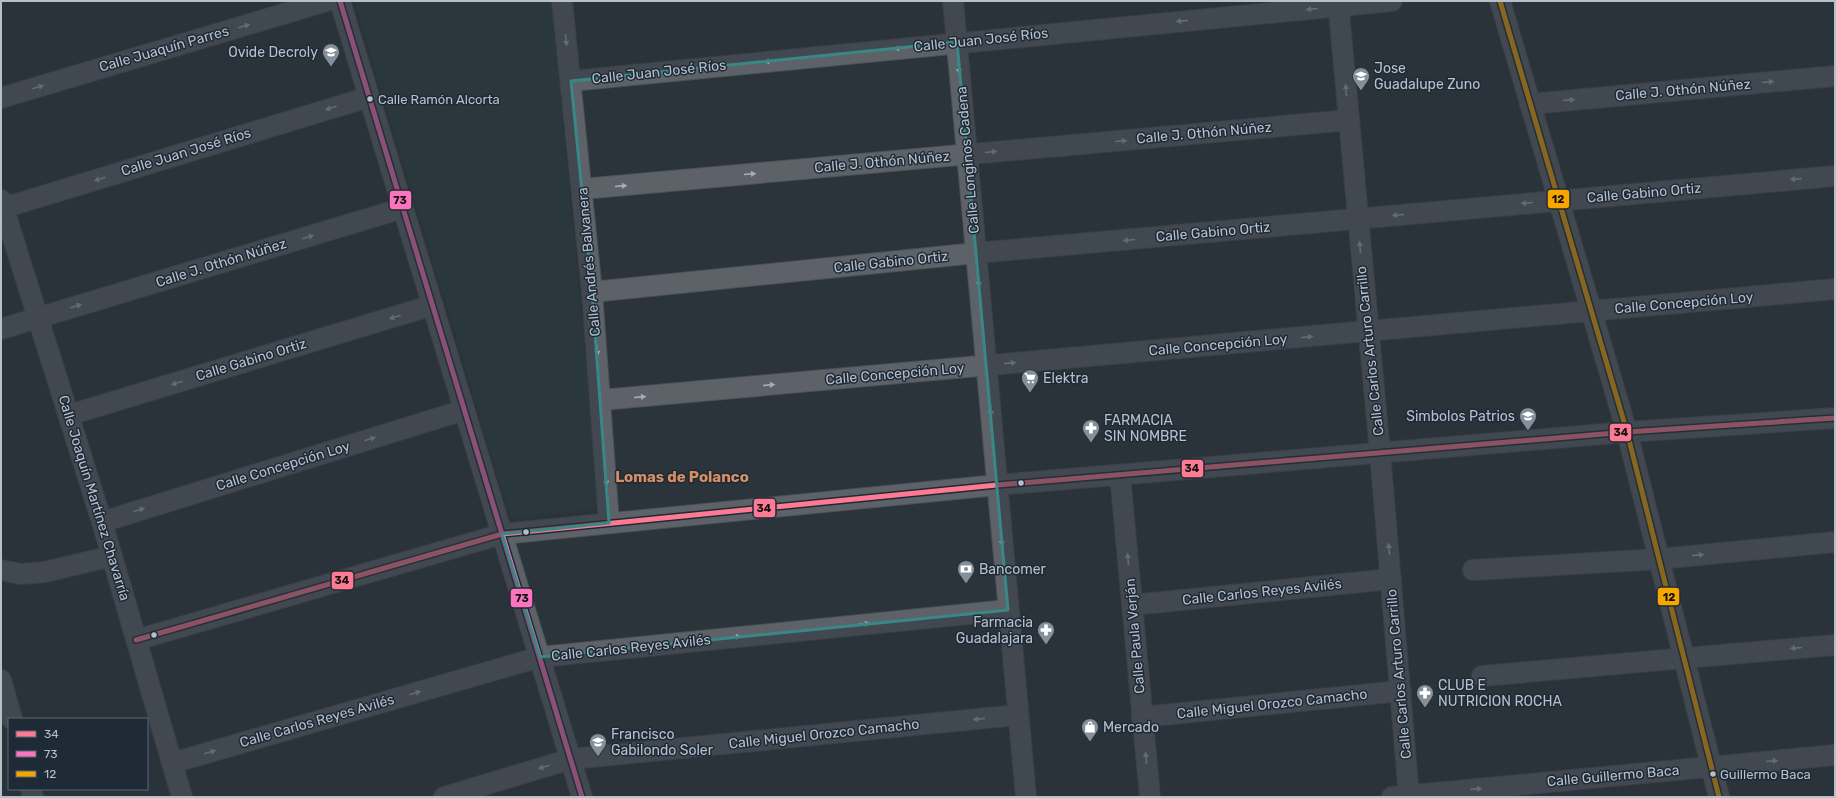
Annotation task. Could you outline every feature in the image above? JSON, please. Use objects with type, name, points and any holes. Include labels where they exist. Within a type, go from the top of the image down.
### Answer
[{"type":"street","name":"Calle Juaquín Parres","points":[[1,98],[327,1]]},
{"type":"street","points":[[340,1],[582,797]]},
{"type":"street","name":"Calle Andrés Balvanera","points":[[562,1],[592,292],[609,523]]},
{"type":"street","name":"Calle Longinos Cadena","points":[[953,1],[1026,797]]},
{"type":"street","name":"Calle Juan José Ríos","points":[[571,81],[1339,4],[1392,1]]},
{"type":"street","points":[[1500,1],[1627,432],[1720,797]]},
{"type":"street","name":"Calle Carlos Arturo Carrillo","points":[[1339,4],[1401,691],[1403,796]]},
{"type":"street","name":"Calle J. Othón Núñez","points":[[1530,104],[1835,76]]},
{"type":"street","name":"Calle Juan José Ríos","points":[[2,204],[369,97]]},
{"type":"street","name":"Calle J. Othón Núñez","points":[[582,189],[1349,120]]},
{"type":"street","name":"Calle Gabino Ortiz","points":[[592,292],[976,253],[1835,176]]},
{"type":"street","name":"Calle Joaquín Martínez Chavarría","points":[[2,204],[39,317],[102,522],[182,797]]},
{"type":"street","name":"Calle J. Othón Núñez","points":[[1,329],[403,208]]},
{"type":"street","name":"Calle Concepción Loy","points":[[601,400],[1835,289]]},
{"type":"street","name":"Calle Gabino Ortiz","points":[[69,415],[432,306]]},
{"type":"street","name":"Calle Concepción Loy","points":[[102,522],[464,410]]},
{"type":"street","points":[[136,640],[502,534],[1120,475],[1627,432],[1835,418]]},
{"type":"street","name":"Calle Paula Verján","points":[[1120,475],[1150,797]]},
{"type":"street","points":[[1472,570],[1659,559],[1835,542]]},
{"type":"street","points":[[1,570],[21,574],[45,572],[112,556]]},
{"type":"street","name":"Calle Carlos Reyes Avilés","points":[[1132,605],[1391,579]]},
{"type":"street","name":"Calle Carlos Reyes Avilés","points":[[172,763],[540,657],[1008,610]]},
{"type":"street","points":[[1482,676],[1835,645]]},
{"type":"street","points":[[1,680],[12,718]]},
{"type":"street","name":"Calle Miguel Orozco Camacho","points":[[1142,717],[1401,691]]},
{"type":"street","name":"Calle Miguel Orozco Camacho","points":[[444,797],[571,759],[1018,715]]},
{"type":"street","name":"Calle Guillermo Baca","points":[[1403,796],[1835,755]]},
{"type":"highlighted area","points":[[957,42],[1008,610],[540,657],[502,534],[609,523],[592,292],[571,81]]},
{"type":"green space","points":[[354,1],[551,1],[600,508],[511,519]]},
{"type":"transit line","name":"73","points":[[340,1],[582,797]]},
{"type":"transit line","name":"12","points":[[1500,1],[1627,432],[1719,797]]},
{"type":"transit line","name":"34","points":[[136,640],[502,534],[997,485],[1627,432],[1835,418]]},
{"type":"place","name":"Ovide Decroly","points":[[331,67]]},
{"type":"place","name":"Jose Guadalupe Zuno","points":[[1361,91]]},
{"type":"place","name":"Calle Ramón Alcorta","points":[[370,99]]},
{"type":"place","name":"Elektra","points":[[1030,393]]},
{"type":"place","name":"Simbolos Patrios","points":[[1528,431]]},
{"type":"place","name":"FARMACIA SIN NOMBRE","points":[[1091,443]]},
{"type":"place","name":"Bancomer","points":[[966,584]]},
{"type":"place","name":"Farmacia Guadalajara","points":[[1046,645]]},
{"type":"place","name":"CLUB E NUTRICION ROCHA","points":[[1425,708]]},
{"type":"place","name":"Mercado","points":[[1090,742]]},
{"type":"place","name":"Francisco Gabilondo Soler","points":[[598,757]]},
{"type":"place","name":"Guillermo Baca","points":[[1713,774]]},
{"type":"district","name":"Lomas de Polanco","points":[[682,477]]}]
